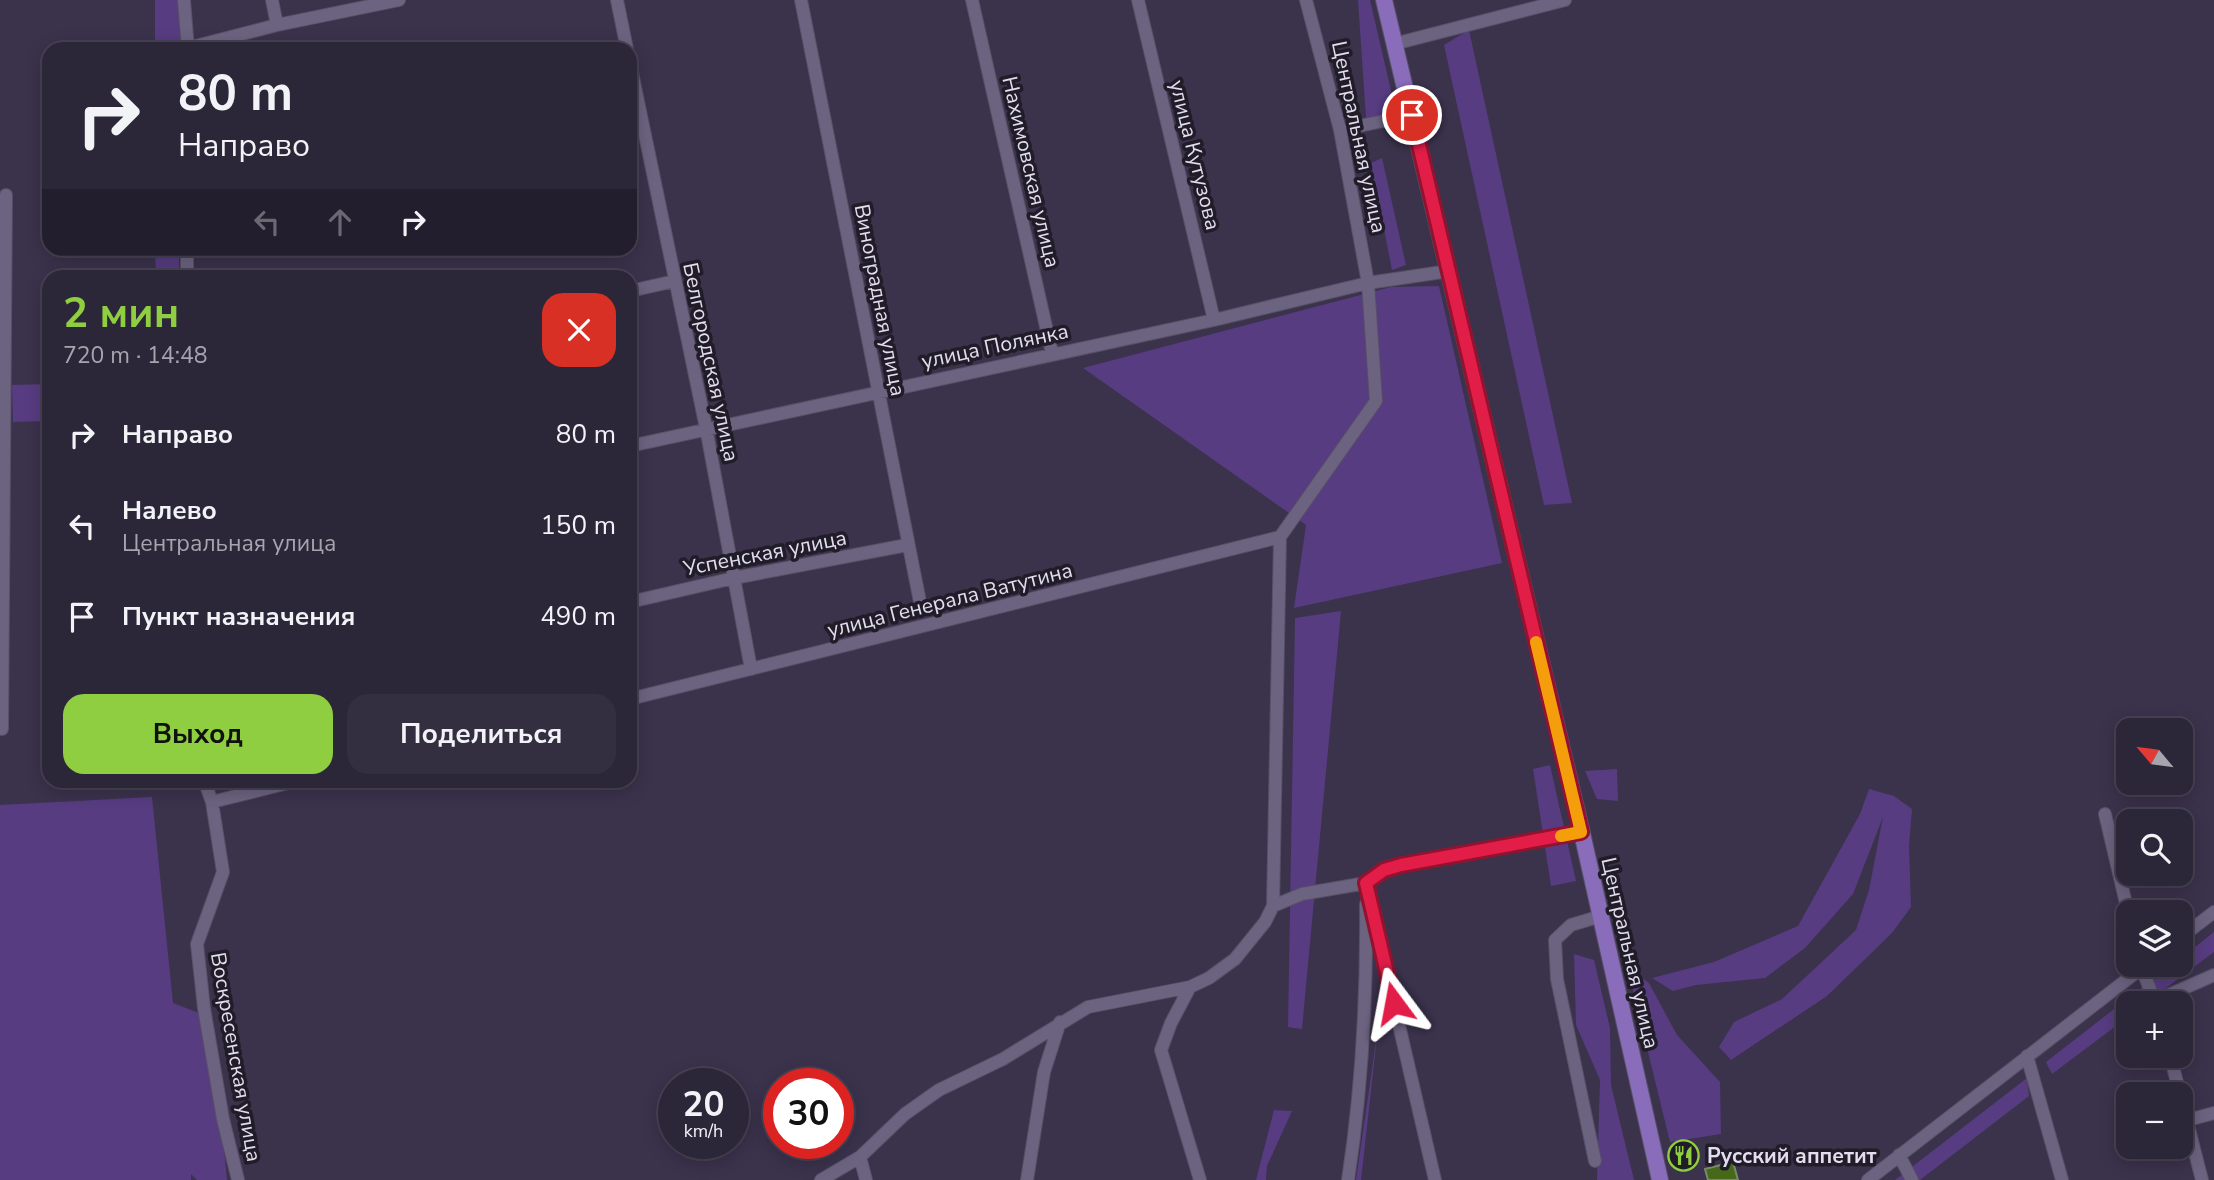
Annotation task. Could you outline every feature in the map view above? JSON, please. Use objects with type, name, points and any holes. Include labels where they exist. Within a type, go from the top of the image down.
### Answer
[{"type":"main road","name":"Центральная улица","points":[[1384,0],[1601,916],[1660,1180]]},
{"type":"street","points":[[184,0],[187,42]]},
{"type":"street","points":[[272,0],[277,25]]},
{"type":"street","points":[[214,42],[277,25],[399,0]]},
{"type":"street","points":[[617,0],[626,42]]},
{"type":"street","name":"Виноградная улица","points":[[801,0],[921,607]]},
{"type":"street","name":"Нахимовская улица","points":[[972,0],[1052,353]]},
{"type":"street","name":"улица Кутузова","points":[[1138,0],[1214,320]]},
{"type":"street","name":"Центральная улица","points":[[1280,537],[1376,401],[1368,283],[1340,130],[1306,0]]},
{"type":"street","points":[[1394,44],[1565,0]]},
{"type":"street","points":[[1340,130],[1412,115]]},
{"type":"street","name":"Белгородская улица","points":[[637,120],[706,428],[751,669]]},
{"type":"street","points":[[2,729],[6,195]]},
{"type":"street","name":"улица Полянка","points":[[637,444],[1214,320],[1368,283],[1449,271]]},
{"type":"street","points":[[637,289],[675,281]]},
{"type":"street","points":[[821,1180],[860,1157],[905,1114],[939,1090],[1003,1059],[1088,1007],[1111,1000],[1190,987],[1209,978],[1235,959],[1265,922],[1273,906],[1280,537]]},
{"type":"street","name":"улица Генерала Ватутина","points":[[637,697],[1280,537]]},
{"type":"street","name":"Успенская улица","points":[[637,600],[734,578],[907,545]]},
{"type":"street","name":"Воскресенская улица","points":[[207,788],[212,802],[223,872],[197,944],[204,1008],[223,1119],[239,1180]]},
{"type":"street","points":[[212,802],[268,788]]},
{"type":"street","points":[[2105,814],[2125,900]]},
{"type":"street","points":[[1273,906],[1302,894],[1366,883],[1384,870],[1401,865],[1581,832]]},
{"type":"street","points":[[1348,1180],[1362,1074],[1366,883]]},
{"type":"street","points":[[1366,883],[1435,1180]]},
{"type":"street","points":[[2193,928],[2214,912]]},
{"type":"street","points":[[1594,1161],[1557,979],[1555,940],[1571,925],[1601,916]]},
{"type":"street","points":[[2178,991],[2214,975]]},
{"type":"street","points":[[1868,1180],[2129,977]]},
{"type":"street","points":[[1190,987],[1171,1023],[1161,1050],[1200,1180]]},
{"type":"street","points":[[1027,1180],[1044,1072],[1060,1022]]},
{"type":"street","points":[[2027,1056],[2062,1180]]},
{"type":"street","points":[[2193,1119],[2214,1113]]},
{"type":"street","points":[[2193,1141],[2202,1180]]},
{"type":"street","points":[[1899,1155],[1912,1180]]},
{"type":"street","points":[[860,1157],[866,1180]]},
{"type":"shaded area","points":[[155,0],[180,0],[180,42],[155,42]]},
{"type":"shaded area","points":[[1358,0],[1370,0],[1396,112],[1366,118]]},
{"type":"shaded area","points":[[1469,30],[1572,503],[1544,505],[1444,45]]},
{"type":"shaded area","points":[[1382,158],[1406,265],[1392,270],[1371,163]]},
{"type":"shaded area","points":[[155,256],[179,256],[179,270],[156,270]]},
{"type":"shaded area","points":[[1439,286],[1502,563],[1294,608],[1306,525],[1083,368],[1391,287]]},
{"type":"shaded area","points":[[42,384],[42,421],[13,422],[12,385]]},
{"type":"shaded area","points":[[1341,611],[1302,1029],[1288,1027],[1295,618]]},
{"type":"shaded area","points":[[1550,765],[1576,881],[1551,886],[1533,769]]},
{"type":"shaded area","points":[[1617,769],[1618,801],[1597,799],[1585,771]]},
{"type":"shaded area","points":[[1869,789],[1894,796],[1912,809],[1909,846],[1911,907],[1892,933],[1827,996],[1731,1060],[1719,1047],[1734,1022],[1782,999],[1856,930],[1869,890],[1883,817],[1853,894],[1805,948],[1765,978],[1696,985],[1673,991],[1652,978],[1714,962],[1798,926],[1860,814]]},
{"type":"shaded area","points":[[152,797],[173,1003],[212,1018],[227,1180],[197,1180],[191,1174],[191,1180],[0,1180],[0,805]]},
{"type":"shaded area","points":[[2214,932],[2214,952],[2193,968],[2193,949]]},
{"type":"shaded area","points":[[1574,954],[1594,960],[1610,1028],[1611,1085],[1634,1180],[1597,1180],[1600,1080],[1576,1025]]},
{"type":"shaded area","points":[[1627,966],[1649,983],[1677,1035],[1720,1082],[1721,1134],[1670,1142]]},
{"type":"shaded area","points":[[2155,977],[2181,977],[2162,991],[2137,991]]},
{"type":"shaded area","points":[[2116,1008],[2116,1026],[2052,1074],[2046,1062]]},
{"type":"shaded area","points":[[1378,1028],[1361,1180],[1356,1180]]},
{"type":"shaded area","points":[[2027,1078],[2029,1096],[1920,1180],[1895,1180]]},
{"type":"shaded area","points":[[1274,1110],[1292,1111],[1267,1166],[1266,1180],[1256,1180]]},
{"type":"building","points":[[1733,1162],[1738,1180],[1708,1180],[1705,1169]]},
{"type":"slow traffic","points":[[1536,642],[1581,832],[1561,836]]},
{"type":"place","name":"Русский аппетит","points":[[1684,1156]]},
{"type":"route","points":[[1394,1003],[1366,883],[1384,870],[1401,865],[1581,832],[1412,115]]}]
